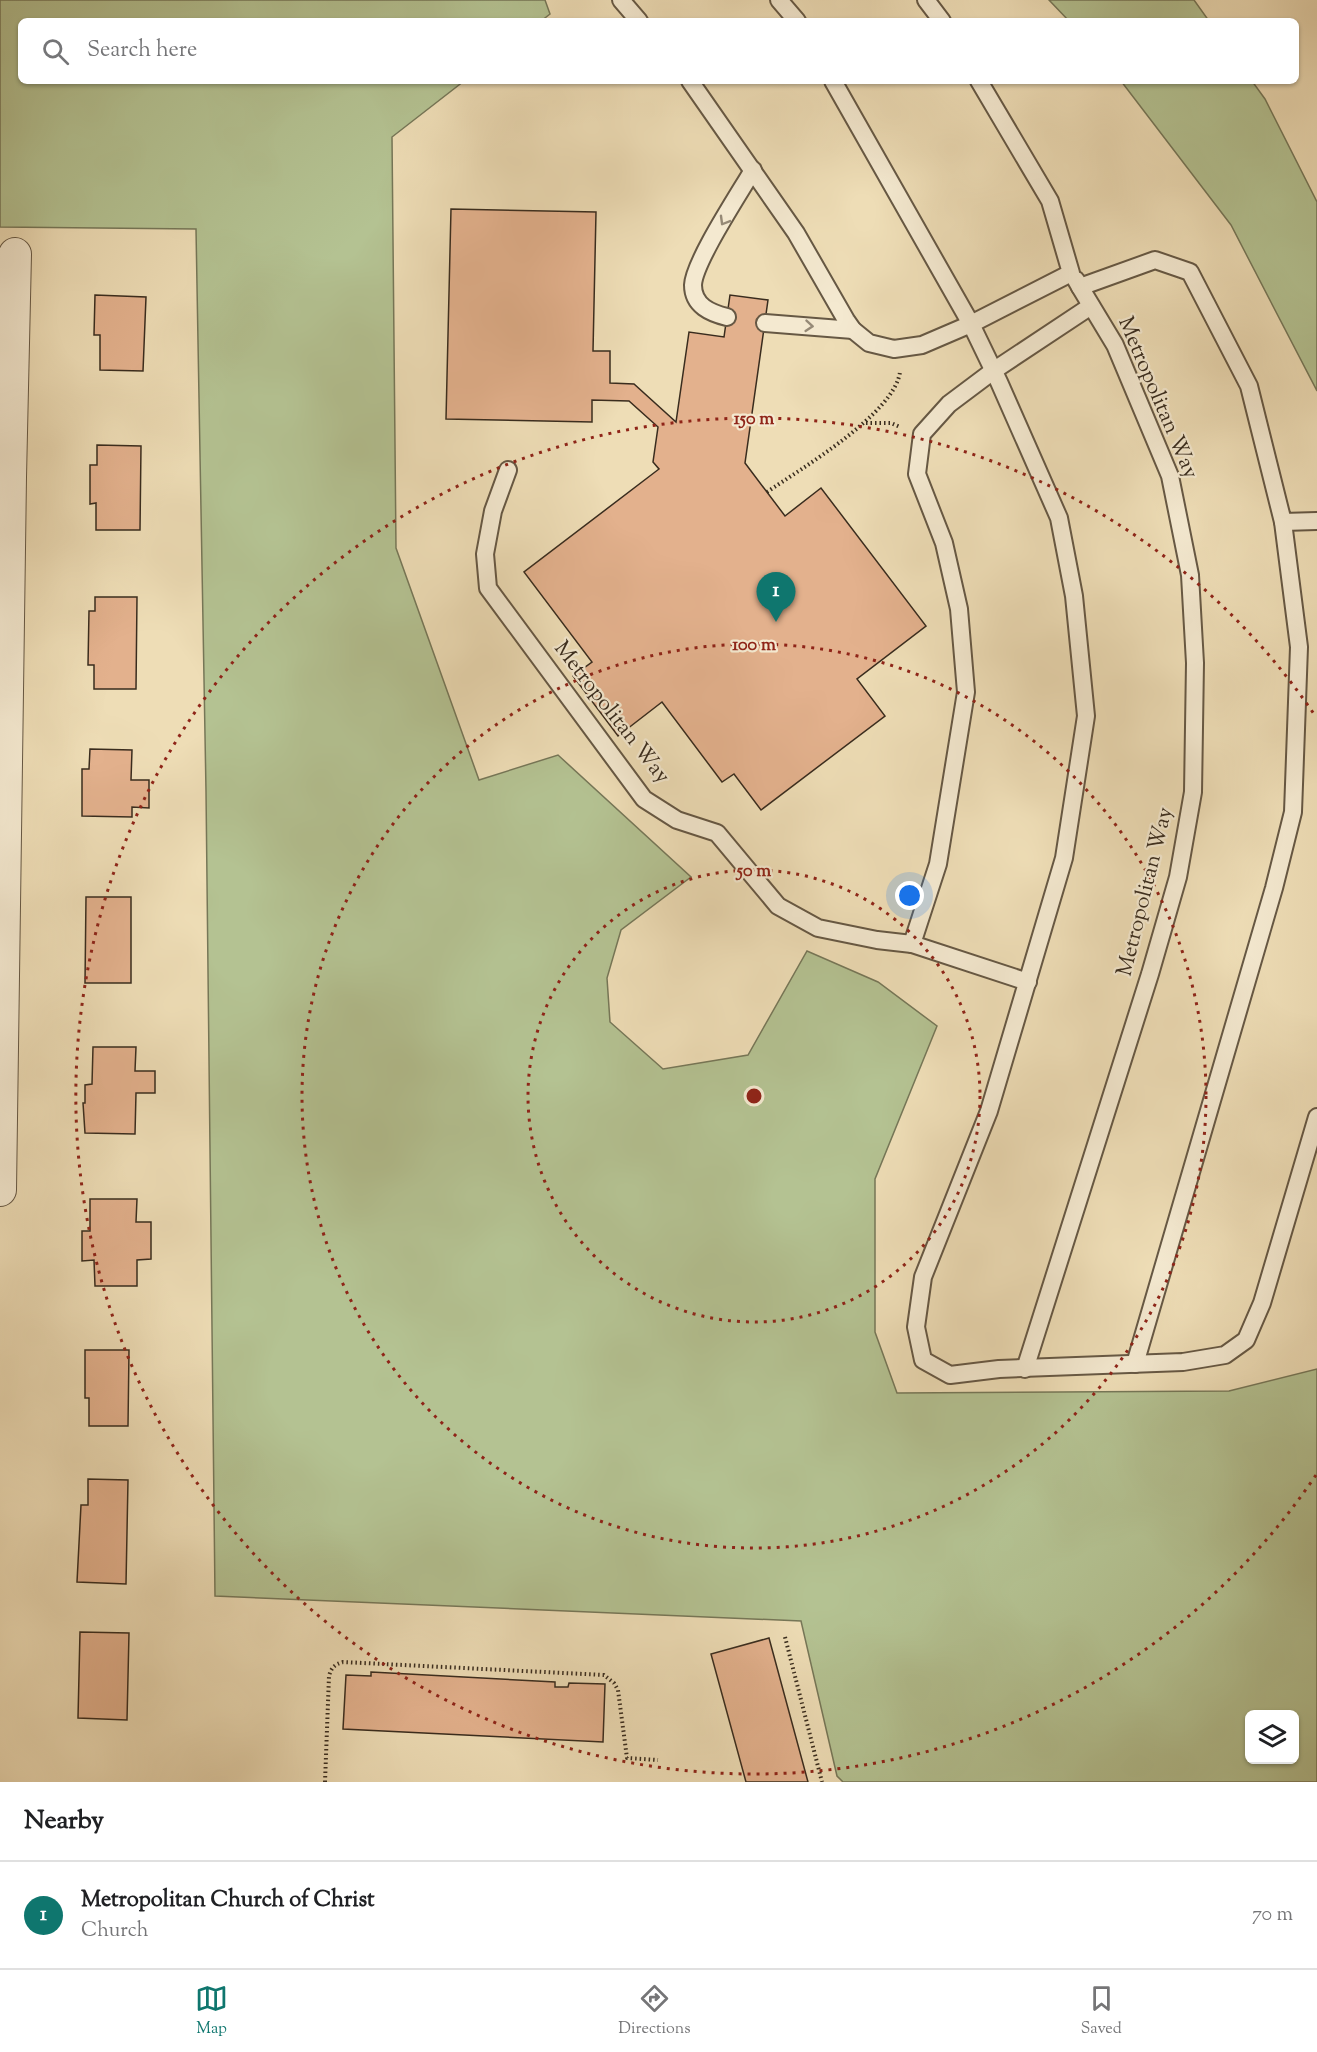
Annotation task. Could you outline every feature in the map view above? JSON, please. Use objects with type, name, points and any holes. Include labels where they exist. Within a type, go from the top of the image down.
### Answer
[{"type":"street","points":[[0,1190],[5,477],[15,254]]},
{"type":"lane","points":[[621,0],[636,18]]},
{"type":"lane","points":[[779,0],[794,18]]},
{"type":"lane","points":[[926,0],[940,18]]},
{"type":"lane","points":[[692,84],[796,233],[853,330],[869,343],[894,349],[922,345],[1076,280],[1155,260],[1190,272],[1249,386],[1283,522],[1299,647],[1293,812],[1274,888],[1135,1364]]},
{"type":"lane","points":[[835,84],[970,324],[1059,518],[1074,596],[1086,716],[1064,858],[989,1111],[924,1276],[916,1327],[923,1360],[950,1375],[1025,1369],[1183,1362],[1225,1355],[1246,1340],[1262,1304],[1317,1117]]},
{"type":"lane","name":"Metropolitan Way","points":[[981,84],[1050,201],[1076,280],[1115,345],[1170,476],[1190,575],[1195,663],[1193,792],[1178,877],[1150,974],[1025,1369]]},
{"type":"lane","points":[[727,317],[708,311],[698,302],[693,286],[698,266],[753,170]]},
{"type":"lane","points":[[912,944],[938,864],[966,692],[960,609],[944,543],[917,474],[922,434],[949,404],[993,371],[1091,306]]},
{"type":"lane","points":[[765,323],[853,330]]},
{"type":"lane","name":"Metropolitan Way","points":[[508,470],[493,511],[486,554],[488,588],[644,799],[677,820],[717,833],[778,906],[818,928],[912,944],[1028,982]]},
{"type":"lane","points":[[1283,522],[1317,521]]},
{"type":"path","points":[[767,492],[866,423],[885,403],[899,377],[902,348]]},
{"type":"path","points":[[866,423],[891,423],[922,434]]},
{"type":"path","points":[[785,1637],[822,1782]]},
{"type":"path","points":[[325,1782],[329,1676],[335,1664],[343,1662],[604,1675],[614,1683],[618,1690],[627,1758],[658,1760]]},
{"type":"green space","points":[[0,0],[545,0],[550,14],[545,18],[18,18],[18,84],[460,84],[392,137],[396,548],[479,780],[558,755],[691,877],[621,930],[607,978],[610,1022],[663,1069],[748,1055],[807,951],[878,982],[937,1026],[875,1179],[875,1332],[897,1393],[1229,1391],[1317,1369],[1317,1782],[843,1782],[837,1776],[801,1621],[215,1596],[206,791],[196,229],[0,227]]},
{"type":"green space","points":[[1049,0],[1194,0],[1207,18],[1066,18]]},
{"type":"green space","points":[[1123,84],[1254,84],[1265,99],[1317,202],[1317,391],[1231,225]]},
{"type":"building","points":[[451,209],[596,212],[593,351],[610,351],[610,383],[634,384],[676,422],[689,332],[724,337],[730,295],[768,300],[745,463],[785,516],[821,488],[926,626],[857,679],[885,716],[761,810],[734,774],[722,782],[662,702],[618,736],[573,676],[592,662],[524,572],[659,469],[653,462],[658,427],[629,401],[592,400],[592,422],[446,419]]},
{"type":"building","points":[[95,295],[146,297],[143,371],[100,370],[100,335],[94,335]]},
{"type":"building","points":[[97,445],[141,446],[140,530],[96,530],[96,503],[90,504],[90,465],[97,465]]},
{"type":"building","points":[[95,597],[137,597],[136,689],[94,689],[94,665],[88,665],[89,611],[95,611]]},
{"type":"building","points":[[90,749],[132,750],[131,780],[149,780],[149,808],[132,807],[132,817],[82,816],[82,769],[89,769]]},
{"type":"building","points":[[86,897],[131,897],[131,983],[85,983]]},
{"type":"building","points":[[93,1047],[136,1047],[135,1071],[155,1071],[155,1093],[136,1093],[135,1134],[85,1133],[83,1103],[85,1103],[85,1085],[92,1084]]},
{"type":"building","points":[[90,1199],[137,1199],[136,1222],[151,1222],[151,1259],[137,1260],[137,1286],[95,1286],[94,1260],[82,1261],[82,1231],[90,1231]]},
{"type":"building","points":[[85,1350],[129,1350],[128,1426],[89,1426],[89,1398],[85,1398]]},
{"type":"building","points":[[88,1479],[128,1480],[126,1584],[77,1582],[81,1505],[88,1505]]},
{"type":"building","points":[[80,1632],[129,1633],[127,1720],[78,1718]]},
{"type":"building","points":[[769,1638],[808,1782],[746,1782],[711,1654]]},
{"type":"building","points":[[371,1672],[555,1682],[555,1687],[568,1687],[569,1683],[605,1684],[603,1742],[343,1729],[346,1675],[371,1676]]},
{"type":"place","name":"Metropolitan Church of Christ","points":[[776,622]]}]
